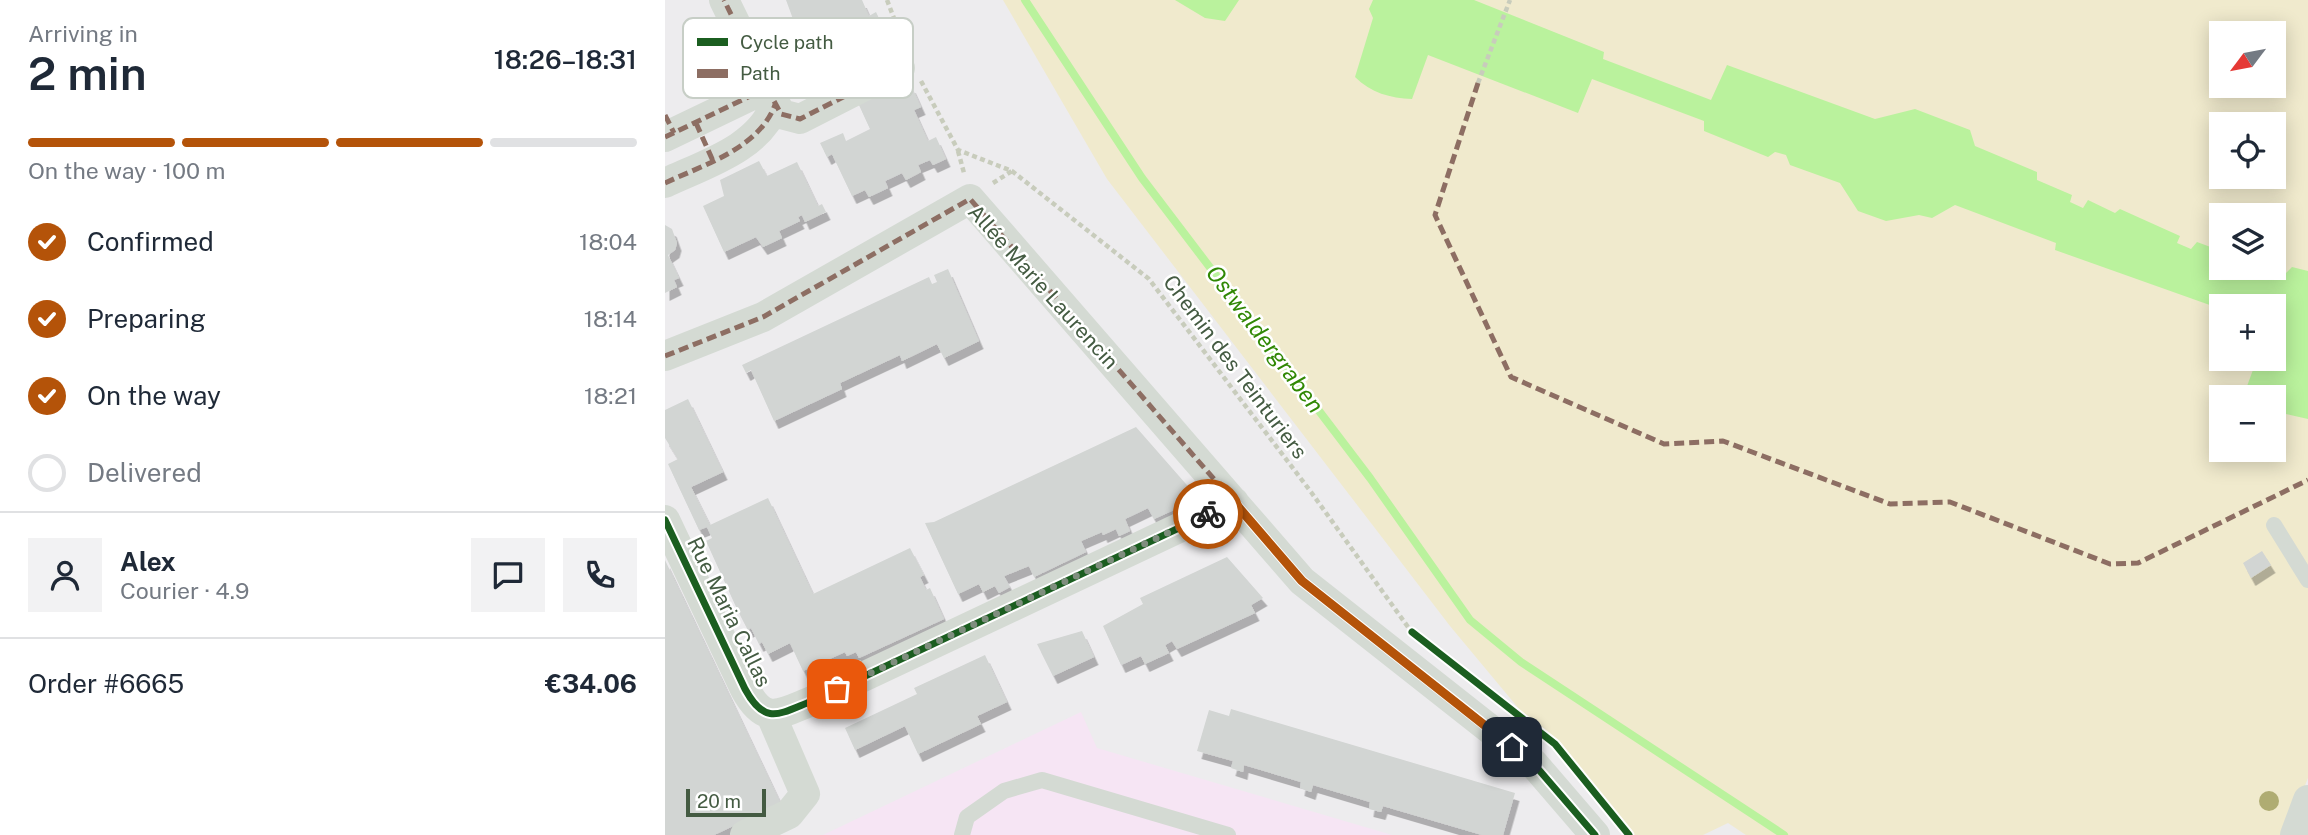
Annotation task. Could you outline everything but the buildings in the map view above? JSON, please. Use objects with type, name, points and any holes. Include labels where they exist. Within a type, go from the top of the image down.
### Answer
[{"type":"street","points":[[724,0],[733,18]]},
{"type":"street","points":[[675,127],[768,98]]},
{"type":"street","points":[[665,183],[713,161],[757,133],[768,122],[771,98]]},
{"type":"street","points":[[772,98],[781,114],[800,119],[839,98]]},
{"type":"street","points":[[675,127],[713,161]]},
{"type":"street","name":"Allée Marie Laurencin","points":[[665,356],[763,317],[970,199],[1234,502]]},
{"type":"street","points":[[1234,502],[1302,581],[1533,763],[1595,835]]},
{"type":"street","name":"Rue Maria Callas","points":[[665,520],[753,704],[762,713],[771,715],[812,701],[1234,502]]},
{"type":"street","points":[[745,835],[789,814],[805,794],[771,715]]},
{"type":"street","points":[[2295,835],[2308,800]]},
{"type":"lane","points":[[2274,525],[2308,580]]},
{"type":"lane","points":[[962,835],[967,817],[1004,791],[1042,780],[1229,835]]},
{"type":"path","points":[[1478,83],[1510,0]]},
{"type":"shaded area","points":[[1003,0],[2308,0],[2308,778],[2285,835],[1746,835],[1728,823],[1703,835],[1624,835],[1450,626],[1107,179]]},
{"type":"shaded area","points":[[1175,0],[1239,0],[1225,21],[1205,18]]},
{"type":"shaded area","points":[[1373,0],[1474,0],[1604,52],[1603,59],[1711,100],[1727,65],[1875,119],[1915,109],[1970,130],[1975,146],[2037,172],[2037,180],[2072,195],[2070,202],[2083,208],[2088,200],[2115,213],[2120,209],[2180,236],[2177,243],[2191,249],[2197,242],[2209,246],[2209,280],[2286,280],[2286,273],[2292,267],[2308,271],[2308,419],[2286,414],[2286,385],[2247,385],[2253,371],[2286,371],[2286,294],[2209,294],[2209,305],[2055,250],[2056,243],[1955,205],[1932,218],[1919,215],[1886,221],[1858,211],[1840,183],[1790,165],[1786,155],[1775,152],[1768,157],[1704,131],[1704,121],[1592,79],[1578,113],[1428,55],[1412,99],[1381,94],[1355,77],[1373,18],[1369,9]]},
{"type":"shaded area","points":[[1081,712],[1097,748],[1392,835],[823,835]]},
{"type":"waterway","name":"Ostwaldergraben","points":[[1025,0],[1142,178],[1370,478],[1470,620],[1521,662],[1784,835]]},
{"type":"marked path","points":[[724,0],[733,18]]},
{"type":"marked path","points":[[1478,83],[1435,215],[1511,377],[1664,444],[1723,441],[1890,504],[1950,502],[2110,564],[2138,563],[2308,480]]},
{"type":"marked path","points":[[665,137],[746,98]]},
{"type":"marked path","points":[[772,98],[781,114],[800,119],[841,98]]},
{"type":"marked path","points":[[665,183],[713,162],[743,144],[767,120],[775,105]]},
{"type":"marked path","points":[[665,115],[674,133]]},
{"type":"marked path","points":[[696,123],[713,161]]},
{"type":"marked path","points":[[665,356],[763,317],[970,199],[1234,502]]},
{"type":"cycle path","points":[[665,520],[745,689],[759,708],[774,714],[812,701],[1234,502],[1302,581],[1533,763],[1595,835]]},
{"type":"cycle path","points":[[1412,632],[1555,744],[1629,835]]},
{"type":"way so far","points":[[837,689],[1208,514]]},
{"type":"route","points":[[1208,514],[1234,502],[1302,581],[1512,747]]}]
